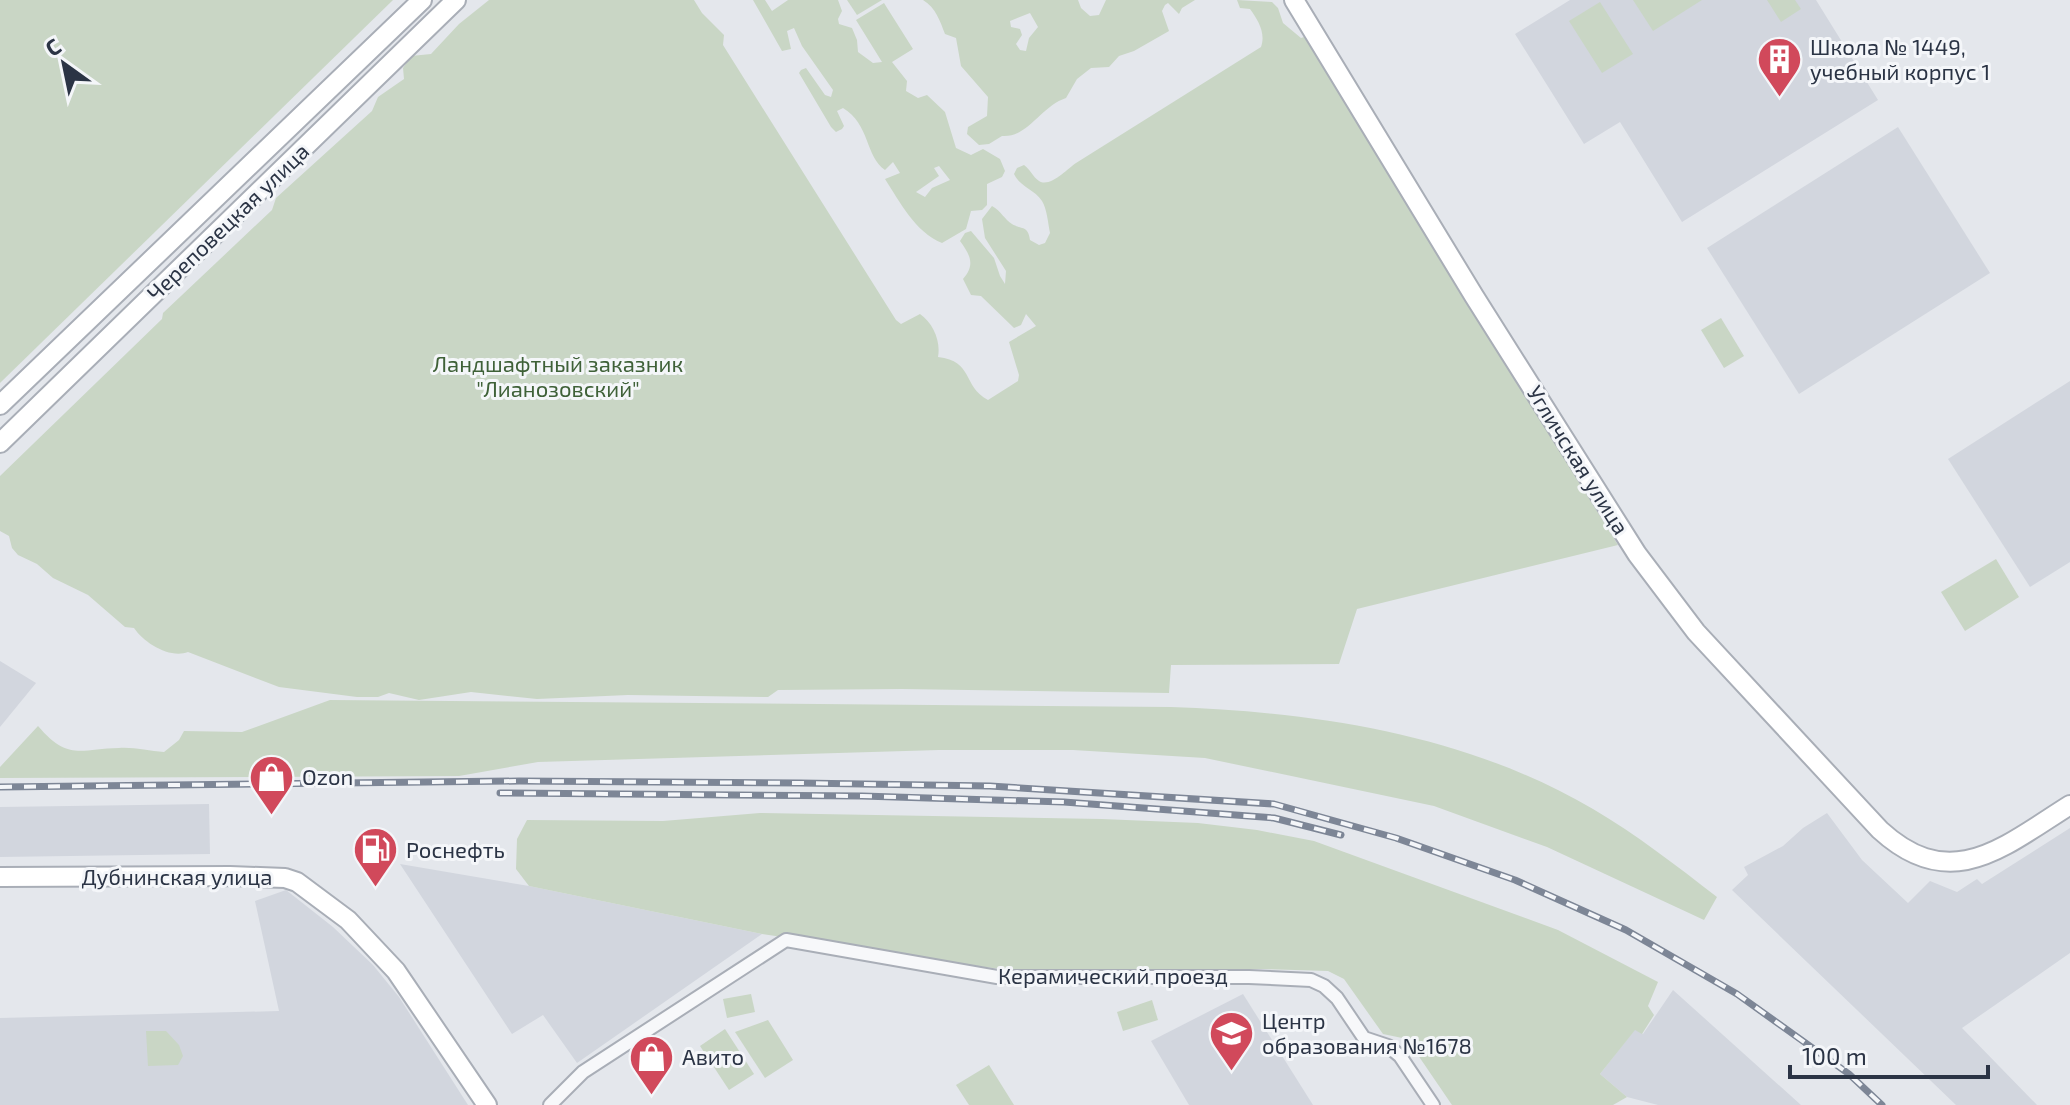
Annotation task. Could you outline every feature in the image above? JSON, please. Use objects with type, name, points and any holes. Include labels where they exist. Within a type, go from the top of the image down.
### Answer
[{"type":"street","name":"Череповецкая улица","points":[[0,405],[422,0]]},
{"type":"street","name":"Череповецкая улица","points":[[2,437],[456,0]]},
{"type":"street","name":"Угличская улица","points":[[1294,0],[1474,296],[1637,554],[1706,643],[1880,830],[1897,846],[1931,862],[1947,864],[1981,856],[2070,805]]},
{"type":"street","name":"Дубнинская улица","points":[[0,877],[230,876],[285,878],[297,882],[348,920],[396,971],[487,1105]]},
{"type":"street","name":"Керамический проезд","points":[[550,1105],[583,1072],[786,940],[997,977],[1249,977],[1311,980],[1324,986],[1337,998],[1364,1038],[1388,1046],[1400,1056],[1433,1105]]},
{"type":"shaded area","points":[[1570,0],[1816,0],[1878,100],[1682,222],[1620,122],[1584,144],[1515,34]]},
{"type":"shaded area","points":[[1898,127],[1990,273],[1799,394],[1707,248]]},
{"type":"shaded area","points":[[2070,381],[2070,562],[2030,587],[1948,459]]},
{"type":"shaded area","points":[[0,661],[36,683],[0,727]]},
{"type":"shaded area","points":[[209,804],[210,854],[0,857],[0,807]]},
{"type":"shaded area","points":[[1827,813],[1862,860],[1908,903],[1930,881],[1957,892],[1977,879],[1982,884],[2070,828],[2070,953],[1962,1028],[2037,1105],[1956,1105],[1732,890],[1748,875],[1744,867],[1783,846],[1803,828]]},
{"type":"shaded area","points":[[400,864],[529,886],[762,934],[577,1063],[543,1015],[512,1034]]},
{"type":"shaded area","points":[[286,890],[333,927],[373,965],[399,997],[468,1105],[0,1105],[0,1018],[279,1011],[255,901]]},
{"type":"shaded area","points":[[1673,990],[1801,1105],[1658,1105],[1627,1097],[1600,1074],[1635,1029],[1643,1034]]},
{"type":"shaded area","name":"Центр образования №1678","points":[[1243,994],[1313,1105],[1189,1105],[1151,1041]]},
{"type":"green space","points":[[0,0],[393,0],[0,383]]},
{"type":"green space","name":"Ландшафтный заказник \"Лианозовский\"","points":[[489,0],[694,0],[724,35],[723,45],[896,320],[901,324],[920,314],[925,318],[937,339],[938,357],[957,363],[974,388],[988,400],[1018,381],[1009,342],[1036,326],[1026,314],[1021,325],[1014,328],[981,296],[971,295],[963,279],[970,265],[969,256],[960,241],[965,233],[971,231],[994,258],[1005,284],[1006,271],[985,238],[982,219],[992,206],[1010,222],[1026,230],[1030,240],[1039,245],[1045,243],[1050,233],[1044,204],[1014,174],[1017,168],[1024,165],[1043,182],[1053,180],[1261,47],[1263,37],[1258,22],[1250,9],[1240,8],[1237,0],[1272,2],[1278,8],[1283,23],[1301,38],[1304,37],[1378,153],[1618,545],[1357,609],[1339,664],[1171,665],[1169,693],[778,690],[768,697],[628,695],[537,699],[471,692],[419,700],[389,693],[378,697],[357,697],[279,687],[188,652],[166,651],[144,639],[134,628],[125,627],[88,595],[53,578],[37,564],[18,555],[12,548],[9,536],[0,531],[0,476],[162,319],[163,313],[272,210],[276,198],[372,111],[378,97],[404,79],[403,68],[411,56],[431,54],[459,24]]},
{"type":"green space","points":[[753,0],[765,0],[772,11],[788,0],[838,0],[842,11],[839,24],[852,28],[858,52],[873,63],[882,62],[856,20],[884,3],[913,49],[892,62],[907,81],[906,91],[918,98],[927,95],[945,112],[956,148],[971,155],[983,149],[1000,159],[1005,171],[1002,177],[987,184],[987,205],[982,210],[971,211],[966,229],[942,243],[924,232],[909,216],[885,179],[900,173],[893,162],[885,170],[879,164],[852,115],[843,108],[837,111],[844,126],[836,132],[831,127],[799,73],[806,68],[825,95],[831,97],[833,90],[802,46],[794,28],[787,31],[791,49],[782,51]],"holes":[[[939,166],[950,180],[932,188],[925,197],[916,192],[939,176],[934,168]]]},
{"type":"green space","points":[[847,0],[882,0],[857,15]]},
{"type":"green space","points":[[923,0],[1078,0],[1090,16],[1099,15],[1106,0],[1195,0],[1182,8],[1179,14],[1168,3],[1165,5],[1162,11],[1169,31],[1119,56],[1109,67],[1091,68],[1077,79],[1066,98],[1019,132],[979,145],[967,134],[968,127],[987,116],[988,97],[961,66],[956,38],[945,34],[937,15]],"holes":[[[1030,13],[1038,27],[1029,38],[1026,51],[1020,50],[1016,44],[1022,35],[1020,29],[1011,27],[1010,21]]]},
{"type":"green space","points":[[1633,0],[1702,0],[1653,31]]},
{"type":"green space","points":[[1767,0],[1795,0],[1801,9],[1781,22]]},
{"type":"green space","points":[[1600,2],[1633,54],[1602,73],[1569,21]]},
{"type":"green space","points":[[1721,318],[1744,356],[1724,368],[1701,330]]},
{"type":"green space","points":[[1996,559],[2019,597],[1965,631],[1941,592]]},
{"type":"green space","points":[[330,700],[1171,707],[1280,714],[1388,732],[1441,745],[1544,783],[1625,829],[1717,897],[1704,920],[1547,847],[1434,806],[1205,758],[1073,750],[939,750],[538,762],[459,776],[0,778],[0,767],[38,726],[66,749],[125,748],[164,752],[179,740],[184,731],[242,732]]},
{"type":"green space","points":[[760,813],[1198,823],[1314,841],[1558,930],[1658,982],[1648,1006],[1654,1015],[1642,1034],[1635,1030],[1600,1074],[1627,1097],[1613,1105],[1452,1105],[1407,1039],[1383,1034],[1344,979],[1328,971],[1020,971],[984,967],[762,934],[529,886],[516,869],[517,839],[527,820],[663,821]]},
{"type":"green space","points":[[751,994],[755,1012],[727,1018],[723,999]]},
{"type":"green space","points":[[1152,1000],[1158,1020],[1123,1031],[1117,1012]]},
{"type":"green space","points":[[768,1020],[793,1060],[765,1078],[735,1032]]},
{"type":"green space","points":[[725,1029],[754,1074],[729,1090],[700,1046]]},
{"type":"green space","points":[[146,1031],[166,1031],[179,1045],[183,1056],[178,1065],[148,1066]]},
{"type":"green space","points":[[989,1065],[1014,1105],[969,1105],[956,1085]]},
{"type":"railway","points":[[0,787],[519,781],[800,783],[990,786],[1274,804],[1396,838],[1515,880],[1626,930],[1737,994],[1849,1074],[1882,1105]]},
{"type":"railway","points":[[500,793],[862,796],[1064,802],[1274,818],[1341,835]]},
{"type":"place","name":"Школа № 1449, учебный корпус 1","points":[[1779,99]]},
{"type":"place","name":"Ozon","points":[[271,816]]},
{"type":"place","name":"Роснефть","points":[[375,889]]},
{"type":"place","name":"Центр образования №1678","points":[[1231,1073]]},
{"type":"place","name":"Авито","points":[[651,1096]]}]
